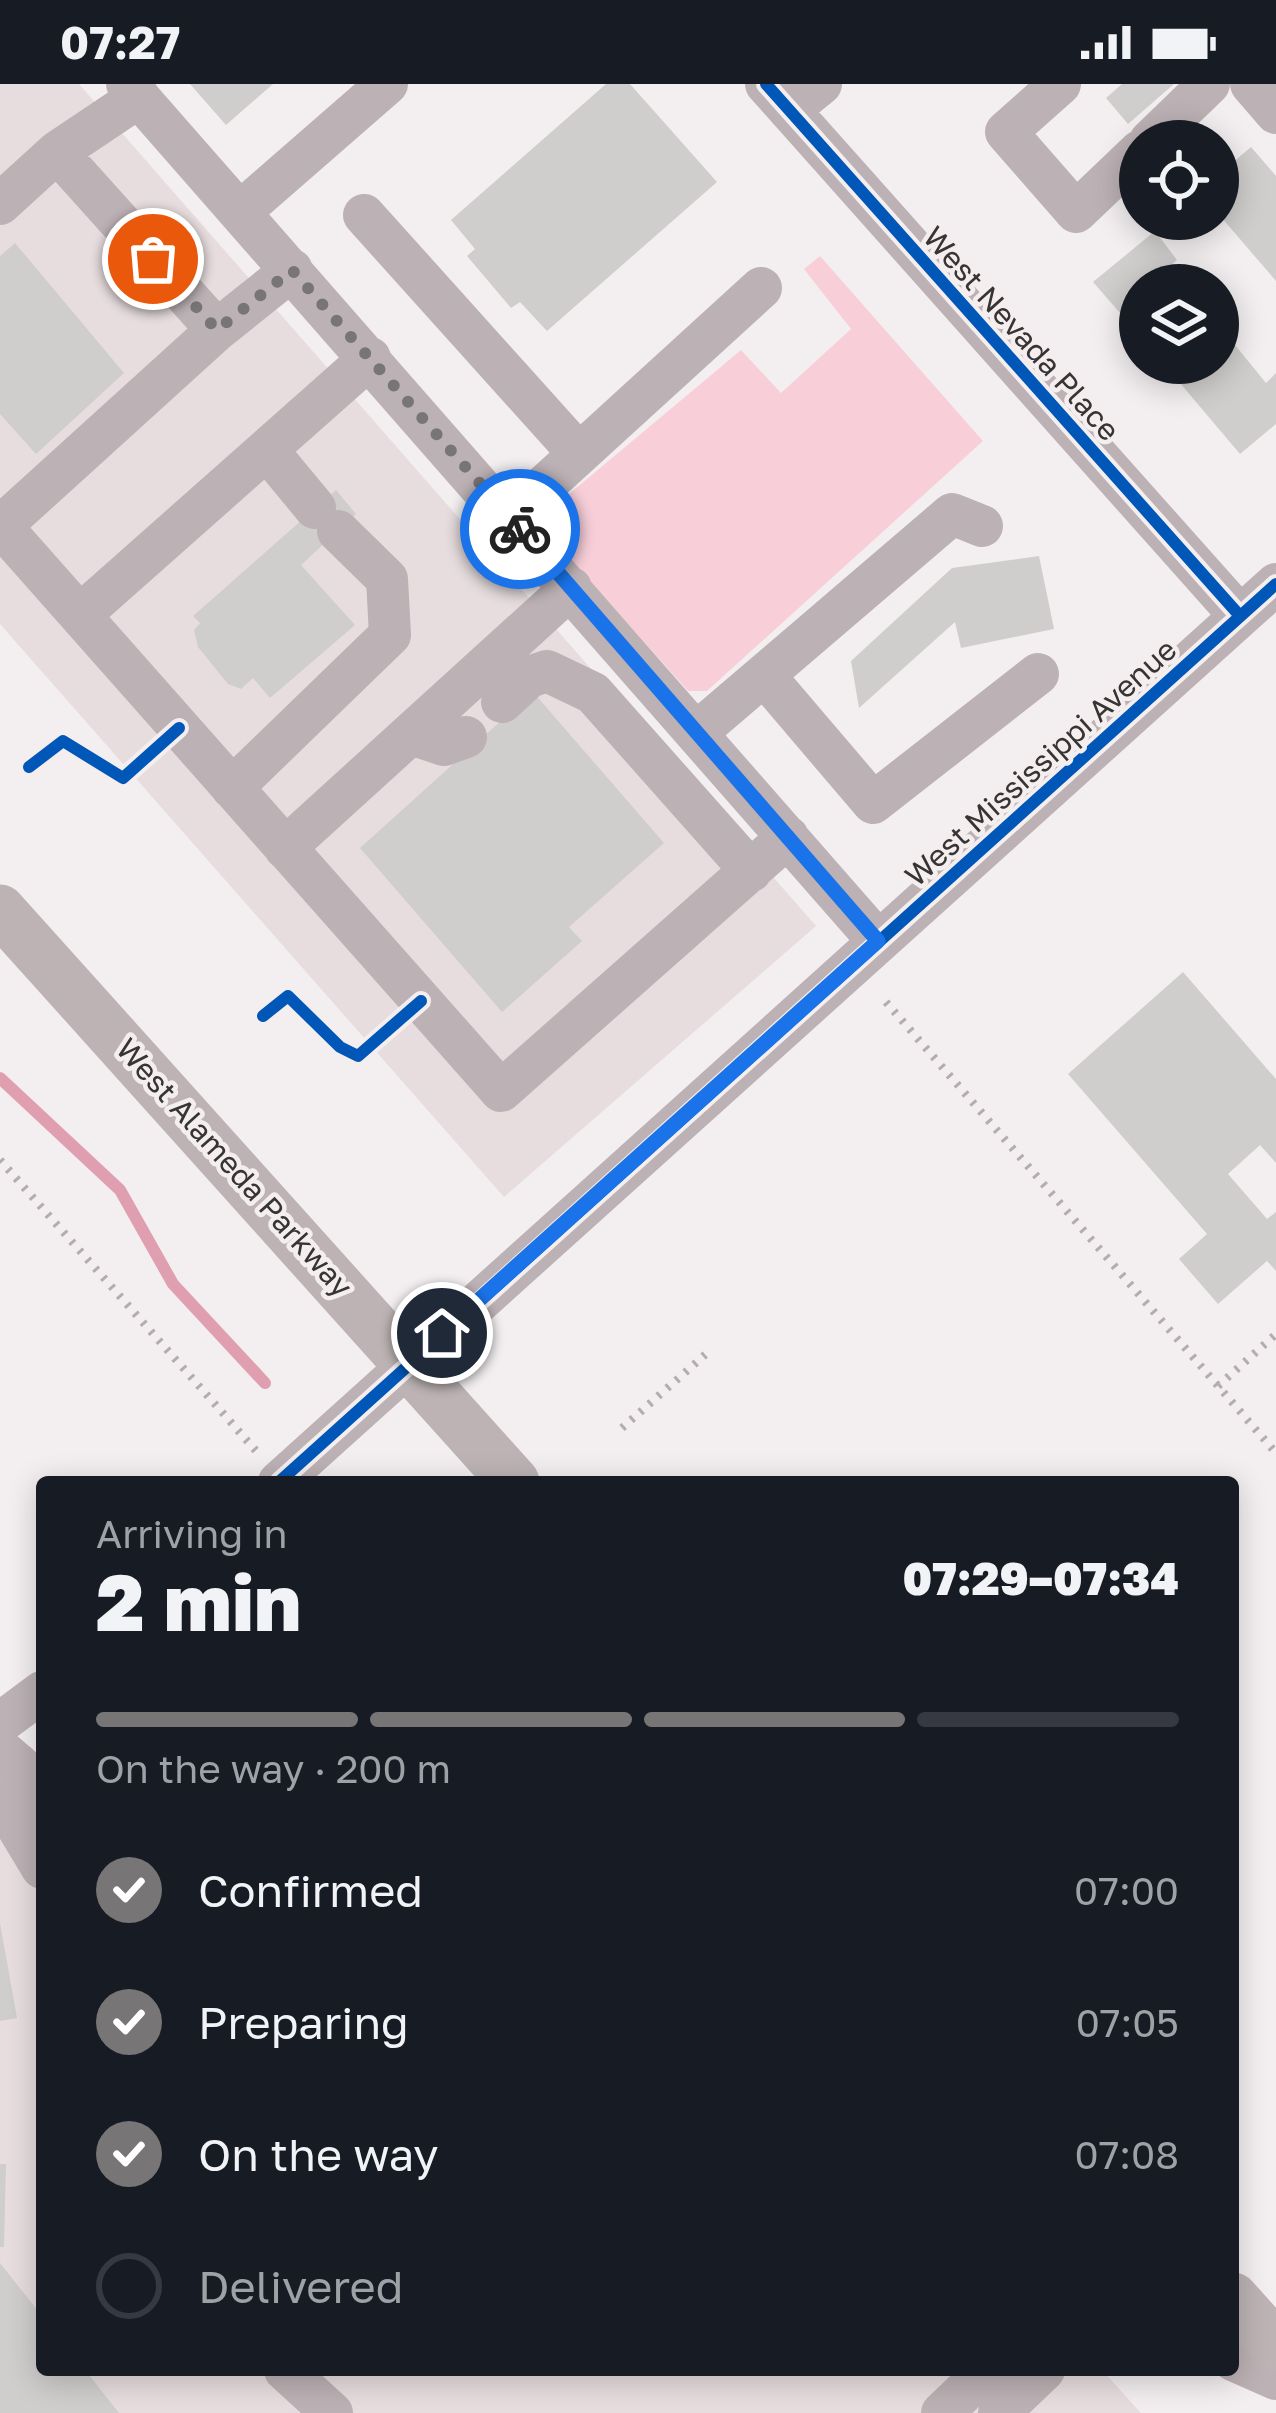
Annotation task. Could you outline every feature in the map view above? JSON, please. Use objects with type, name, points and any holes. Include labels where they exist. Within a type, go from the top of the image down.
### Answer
[{"type":"main road","name":"West Alameda Parkway","points":[[0,910],[509,1476]]},
{"type":"main road","points":[[1239,2305],[1276,2346]]},
{"type":"street","points":[[240,212],[387,84]]},
{"type":"street","points":[[1060,84],[1006,132],[1076,212],[1119,171]]},
{"type":"street","points":[[1172,120],[1209,84]]},
{"type":"street","points":[[1251,84],[1276,113]]},
{"type":"street","points":[[0,204],[133,90],[878,941]]},
{"type":"street","name":"West Nevada Place","points":[[792,93],[1240,616]]},
{"type":"street","points":[[58,152],[217,330]]},
{"type":"street","points":[[364,215],[579,454]]},
{"type":"street","points":[[292,270],[217,330],[1,525],[500,1091],[788,837]]},
{"type":"street","points":[[510,517],[761,288]]},
{"type":"street","points":[[80,615],[370,358]]},
{"type":"street","points":[[232,788],[390,635],[387,578],[326,520],[267,449]]},
{"type":"street","points":[[696,733],[952,514],[982,526]]},
{"type":"street","name":"West Mississippi Avenue","points":[[285,1476],[1276,584]]},
{"type":"street","points":[[440,738],[572,588]]},
{"type":"street","points":[[285,848],[440,738],[489,690],[515,690],[547,671],[593,693],[751,871]]},
{"type":"street","points":[[764,675],[873,803],[1038,674]]},
{"type":"street","points":[[0,1723],[36,1696]]},
{"type":"street","points":[[0,1749],[20,1766],[36,1792]]},
{"type":"street","points":[[0,1798],[36,1858]]},
{"type":"street","points":[[1239,2363],[1276,2379]]},
{"type":"street","points":[[292,2376],[332,2413]]},
{"type":"street","points":[[942,2413],[981,2376]]},
{"type":"street","points":[[999,2413],[1038,2376]]},
{"type":"path","points":[[886,1002],[1276,1453]]},
{"type":"path","points":[[0,1160],[276,1476]]},
{"type":"path","points":[[1218,1386],[1276,1334]]},
{"type":"path","points":[[622,1428],[706,1354]]},
{"type":"shaded area","points":[[0,84],[79,84],[816,926],[504,1197],[0,624]]},
{"type":"shaded area","points":[[820,256],[983,441],[707,691],[688,691],[562,550],[555,519],[569,494],[741,350],[781,393],[851,329],[804,269]]},
{"type":"shaded area","points":[[36,1766],[36,2376],[1107,2376],[1141,2413],[0,2413],[0,1792]]},
{"type":"building","points":[[190,84],[273,84],[226,125]]},
{"type":"building","points":[[606,84],[630,84],[717,182],[547,331],[520,302],[511,308],[467,256],[475,249],[451,220]]},
{"type":"building","points":[[1122,84],[1174,84],[1133,120],[1125,120],[1106,98]]},
{"type":"building","points":[[1251,147],[1276,176],[1276,281],[1239,238],[1239,157]]},
{"type":"building","points":[[1144,240],[1162,240],[1177,260],[1172,264],[1119,264],[1119,312],[1093,282]]},
{"type":"building","points":[[15,243],[124,373],[36,454],[0,414],[0,256]]},
{"type":"building","points":[[1239,350],[1266,383],[1276,373],[1276,424],[1240,454],[1181,384],[1239,384]]},
{"type":"building","points":[[336,490],[356,514],[301,565],[355,625],[270,698],[253,678],[241,689],[228,684],[198,647],[194,630],[200,623],[193,616]]},
{"type":"building","points":[[1039,556],[1054,629],[961,648],[955,622],[859,708],[851,661],[952,568]]},
{"type":"building","points":[[533,692],[664,843],[569,927],[582,941],[502,1012],[360,848]]},
{"type":"building","points":[[1183,972],[1276,1079],[1276,1163],[1260,1145],[1228,1174],[1267,1219],[1276,1212],[1276,1271],[1267,1261],[1218,1304],[1179,1259],[1207,1234],[1068,1074]]},
{"type":"building","points":[[0,1923],[17,2018],[0,2021]]},
{"type":"building","points":[[0,2164],[6,2164],[4,2247],[0,2247]]},
{"type":"building","points":[[0,2263],[36,2308],[36,2376],[90,2376],[119,2413],[0,2413]]},
{"type":"waterway","points":[[0,1078],[120,1190],[173,1284],[265,1383]]},
{"type":"cycle path","points":[[766,84],[1240,616]]},
{"type":"cycle path","points":[[286,1476],[1276,584]]},
{"type":"cycle path","points":[[29,767],[63,741],[123,778],[179,728]]},
{"type":"cycle path","points":[[263,1016],[288,996],[340,1047],[358,1056],[421,1001]]},
{"type":"way so far","points":[[153,259],[217,330],[292,270],[520,529]]},
{"type":"route","points":[[442,1333],[878,941],[520,529]]}]
